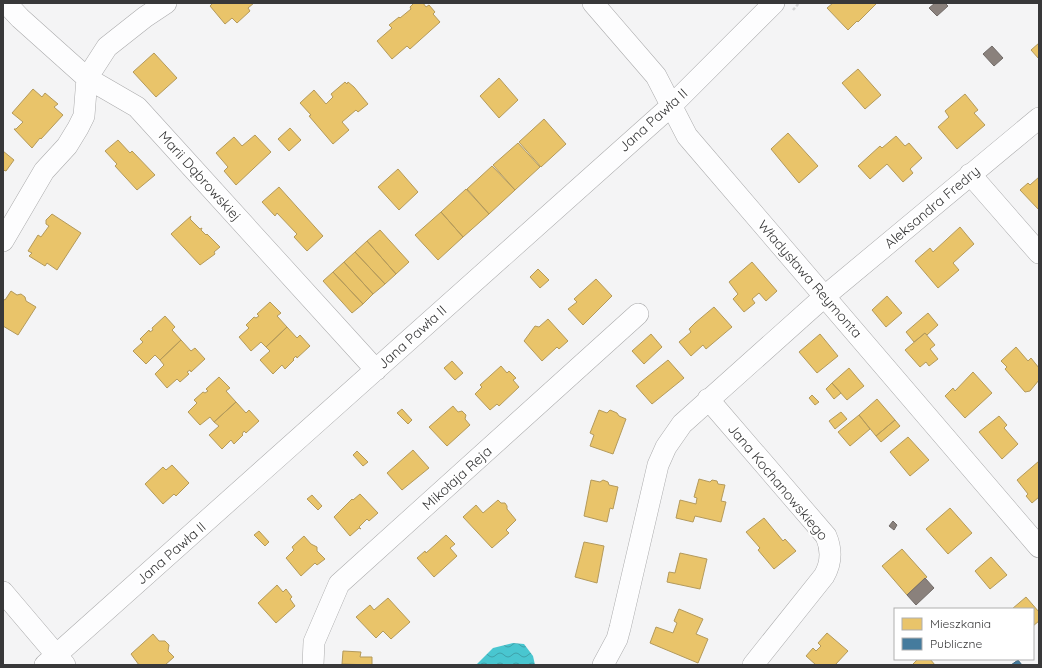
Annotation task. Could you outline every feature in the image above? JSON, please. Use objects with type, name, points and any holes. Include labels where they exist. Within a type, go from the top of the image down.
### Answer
[{"type":"street","name":"Marii Dąbrowskiej","points":[[6,3],[20,18],[87,78],[137,107],[376,370]]},
{"type":"street","points":[[3,241],[44,172],[67,146],[78,128],[84,116],[87,78],[107,47],[145,17],[166,3]]},
{"type":"street","name":"Władysława Reymonta","points":[[593,3],[656,76],[687,136],[1039,547]]},
{"type":"street","name":"Jana Pawła II","points":[[55,662],[376,370],[671,106],[774,3]]},
{"type":"street","name":"Aleksandra Fredry","points":[[825,296],[1039,118]]},
{"type":"street","points":[[970,174],[1039,253]]},
{"type":"street","points":[[603,665],[617,639],[658,465],[675,433],[708,399],[825,296]]},
{"type":"street","name":"Mikołaja Reja","points":[[313,665],[314,642],[339,584],[638,314]]},
{"type":"street","name":"Jana Kochanowskiego","points":[[708,399],[826,536],[829,544],[830,560],[824,576],[753,665]]},
{"type":"street","points":[[3,592],[55,662]]},
{"type":"water","points":[[513,643],[524,644],[533,656],[535,665],[476,665],[493,648]]},
{"type":"building: Mieszkania","points":[[213,3],[254,3],[248,8],[250,11],[237,23],[232,18],[225,24],[210,6]]},
{"type":"building: Mieszkania","points":[[414,3],[423,3],[426,7],[429,5],[435,12],[433,14],[440,22],[410,49],[407,46],[392,59],[377,41],[392,28],[389,25],[411,9],[410,7]]},
{"type":"building: Mieszkania","points":[[833,3],[876,4],[848,30],[827,8]]},
{"type":"building: Mieszkania","points":[[1039,43],[1039,59],[1031,50]]},
{"type":"building: Mieszkania","points":[[154,53],[177,78],[156,97],[133,72]]},
{"type":"building: Mieszkania","points":[[858,69],[881,95],[865,109],[842,83]]},
{"type":"building: Mieszkania","points":[[499,78],[518,100],[499,118],[480,96]]},
{"type":"building: Mieszkania","points":[[345,82],[347,84],[348,82],[354,87],[368,104],[358,112],[356,110],[342,122],[349,130],[333,144],[300,103],[314,90],[326,104],[333,97],[331,94]]},
{"type":"building: Mieszkania","points":[[33,89],[42,97],[45,93],[58,104],[54,107],[63,115],[32,148],[14,129],[16,129],[23,122],[12,113]]},
{"type":"building: Mieszkania","points":[[965,94],[978,110],[974,113],[985,125],[957,149],[938,127],[949,117],[945,111]]},
{"type":"building: Mieszkania","points":[[544,119],[566,144],[541,167],[519,142]]},
{"type":"building: Mieszkania","points":[[290,128],[301,140],[289,151],[278,139]]},
{"type":"building: Mieszkania","points":[[788,133],[818,166],[799,183],[771,149]]},
{"type":"building: Mieszkania","points":[[255,135],[271,152],[236,185],[224,171],[228,167],[216,153],[234,137],[242,146]]},
{"type":"building: Mieszkania","points":[[896,136],[905,146],[909,143],[922,158],[910,169],[913,173],[903,182],[887,164],[870,179],[858,166],[880,146],[882,148]]},
{"type":"building: Mieszkania","points":[[118,140],[130,153],[132,151],[155,175],[137,190],[115,166],[117,164],[105,151]]},
{"type":"building: Mieszkania","points":[[518,143],[540,167],[515,190],[493,165]]},
{"type":"building: Mieszkania","points":[[3,151],[14,160],[6,171],[3,170]]},
{"type":"building: Mieszkania","points":[[492,166],[515,190],[489,214],[467,189]]},
{"type":"building: Mieszkania","points":[[398,169],[418,192],[399,210],[378,187]]},
{"type":"building: Mieszkania","points":[[1039,177],[1039,210],[1020,190],[1028,183],[1030,185]]},
{"type":"building: Mieszkania","points":[[279,187],[323,236],[307,251],[294,237],[297,234],[277,213],[275,216],[262,202]]},
{"type":"building: Mieszkania","points":[[466,189],[489,214],[463,237],[441,212]]},
{"type":"building: Mieszkania","points":[[441,212],[463,237],[438,260],[415,235]]},
{"type":"building: Mieszkania","points":[[52,214],[81,233],[57,270],[47,263],[45,266],[29,256],[32,253],[28,251],[38,235],[41,237],[49,226],[46,224],[46,220]]},
{"type":"building: Mieszkania","points":[[191,216],[190,219],[200,229],[202,228],[201,230],[220,247],[214,252],[215,254],[200,265],[171,234]]},
{"type":"building: Mieszkania","points":[[960,227],[974,244],[953,263],[959,270],[938,288],[915,261],[930,248],[933,252]]},
{"type":"building: Mieszkania","points":[[380,230],[409,262],[396,274],[367,241]]},
{"type":"building: Mieszkania","points":[[367,241],[396,274],[385,284],[355,252]]},
{"type":"building: Mieszkania","points":[[355,252],[385,284],[373,294],[344,262]]},
{"type":"building: Mieszkania","points":[[344,262],[373,294],[363,304],[333,272]]},
{"type":"building: Mieszkania","points":[[752,262],[777,291],[766,301],[759,293],[752,299],[755,303],[744,312],[733,299],[738,294],[729,282]]},
{"type":"building: Mieszkania","points":[[538,269],[549,280],[540,288],[530,277]]},
{"type":"building: Mieszkania","points":[[333,272],[363,304],[352,313],[323,281]]},
{"type":"building: Mieszkania","points":[[596,279],[612,296],[583,325],[568,309],[577,302],[574,299]]},
{"type":"building: Mieszkania","points":[[11,291],[17,295],[21,294],[25,297],[26,301],[36,307],[18,335],[3,326],[3,299],[5,300]]},
{"type":"building: Mieszkania","points":[[887,296],[902,313],[886,327],[872,310]]},
{"type":"building: Mieszkania","points":[[270,302],[281,313],[277,316],[287,327],[266,347],[261,342],[251,351],[239,337],[249,328],[246,325],[254,317],[256,318],[259,316],[257,314]]},
{"type":"building: Mieszkania","points":[[714,307],[732,327],[706,349],[703,345],[691,356],[679,342],[691,332],[689,329],[695,323]]},
{"type":"building: Mieszkania","points":[[928,313],[938,325],[927,335],[925,333],[914,342],[906,332]]},
{"type":"building: Mieszkania","points":[[165,316],[175,327],[172,330],[181,340],[160,360],[155,355],[146,364],[133,351],[143,342],[140,339],[149,330],[150,332],[153,330],[152,328]]},
{"type":"building: Mieszkania","points":[[548,319],[568,341],[559,349],[557,347],[542,361],[524,341],[535,326],[539,327]]},
{"type":"building: Mieszkania","points":[[287,327],[297,338],[300,335],[310,346],[297,358],[296,356],[285,369],[282,365],[273,374],[260,360],[270,351],[266,347]]},
{"type":"building: Mieszkania","points":[[925,333],[935,345],[930,349],[938,359],[929,366],[926,362],[920,367],[905,350]]},
{"type":"building: Mieszkania","points":[[651,334],[662,347],[644,364],[632,351]]},
{"type":"building: Mieszkania","points":[[820,334],[838,356],[817,373],[799,352]]},
{"type":"building: Mieszkania","points":[[181,340],[191,351],[195,348],[205,359],[191,372],[190,370],[187,372],[189,374],[180,382],[177,379],[167,388],[155,374],[164,365],[160,360]]},
{"type":"building: Mieszkania","points":[[1016,347],[1028,361],[1031,358],[1039,368],[1039,380],[1030,391],[1025,392],[1005,369],[1007,367],[1001,361]]},
{"type":"building: Mieszkania","points":[[668,360],[684,378],[652,404],[636,386]]},
{"type":"building: Mieszkania","points":[[452,361],[463,373],[455,380],[444,368]]},
{"type":"building: Mieszkania","points":[[501,366],[507,373],[509,371],[516,378],[513,380],[519,387],[499,406],[497,404],[490,410],[475,394],[482,387],[480,385]]},
{"type":"building: Mieszkania","points":[[849,368],[864,386],[847,400],[832,383]]},
{"type":"building: Mieszkania","points":[[973,372],[992,393],[965,418],[945,396],[953,388],[955,391]]},
{"type":"building: Mieszkania","points":[[219,377],[230,388],[226,391],[236,402],[214,422],[210,417],[200,425],[188,412],[197,403],[194,400],[203,392],[205,393],[208,391],[206,389]]},
{"type":"building: Mieszkania","points":[[832,383],[841,393],[834,399],[826,389]]},
{"type":"building: Mieszkania","points":[[812,395],[819,402],[815,405],[809,398]]},
{"type":"building: Mieszkania","points":[[877,399],[895,420],[876,436],[859,415]]},
{"type":"building: Mieszkania","points":[[236,402],[246,413],[249,410],[259,421],[246,433],[244,431],[242,434],[243,435],[234,444],[231,440],[222,449],[209,435],[219,426],[214,422]]},
{"type":"building: Mieszkania","points":[[453,406],[458,412],[462,411],[466,415],[465,419],[470,425],[447,446],[429,427]]},
{"type":"building: Mieszkania","points":[[402,409],[412,420],[408,424],[397,413]]},
{"type":"building: Mieszkania","points":[[599,410],[607,413],[610,410],[626,419],[613,454],[590,446],[594,435],[590,433]]},
{"type":"building: Mieszkania","points":[[841,412],[847,419],[835,429],[829,421]]},
{"type":"building: Mieszkania","points":[[859,415],[870,429],[850,446],[838,432]]},
{"type":"building: Mieszkania","points":[[999,416],[1007,425],[1004,428],[1018,444],[1002,459],[979,432]]},
{"type":"building: Mieszkania","points":[[895,420],[900,426],[881,442],[876,436]]},
{"type":"building: Mieszkania","points":[[908,437],[929,460],[910,476],[890,452]]},
{"type":"building: Mieszkania","points":[[413,450],[429,468],[402,490],[387,473]]},
{"type":"building: Mieszkania","points":[[357,451],[368,462],[363,466],[353,455]]},
{"type":"building: Mieszkania","points":[[1039,461],[1039,497],[1032,503],[1026,496],[1028,494],[1017,480]]},
{"type":"building: Mieszkania","points":[[172,465],[189,483],[176,496],[174,494],[163,504],[145,484],[163,467],[166,470]]},
{"type":"building: Mieszkania","points":[[699,479],[710,482],[712,480],[717,481],[718,484],[725,485],[721,501],[726,502],[721,522],[695,516],[693,522],[676,518],[680,500],[696,504],[697,498],[694,497]]},
{"type":"building: Mieszkania","points":[[591,480],[600,482],[603,480],[608,482],[609,485],[618,487],[613,509],[610,508],[607,522],[584,516]]},
{"type":"building: Mieszkania","points":[[360,494],[378,513],[369,521],[367,519],[359,527],[361,529],[359,528],[350,536],[334,517],[352,499],[353,500]]},
{"type":"building: Mieszkania","points":[[312,495],[322,506],[318,510],[307,499]]},
{"type":"building: Mieszkania","points":[[498,500],[501,503],[505,503],[507,509],[516,520],[506,530],[509,533],[492,548],[463,517],[476,505],[483,513]]},
{"type":"building: Mieszkania","points":[[950,508],[972,533],[948,554],[926,529]]},
{"type":"building: Mieszkania","points":[[764,518],[783,541],[785,539],[796,551],[774,569],[758,550],[760,548],[746,532]]},
{"type":"building: Mieszkania","points":[[259,531],[269,542],[265,546],[254,535]]},
{"type":"building: Mieszkania","points":[[446,535],[455,544],[450,548],[457,556],[434,577],[417,558],[425,551],[426,553]]},
{"type":"building: Mieszkania","points":[[304,536],[311,544],[317,547],[317,551],[325,559],[317,565],[315,563],[301,576],[286,558],[294,550],[292,547]]},
{"type":"building: Mieszkania","points":[[584,542],[604,546],[597,583],[575,577]]},
{"type":"building: Mieszkania","points":[[902,549],[927,577],[907,595],[882,566]]},
{"type":"building: Mieszkania","points":[[680,553],[707,559],[700,589],[667,582],[669,572],[675,573]]},
{"type":"building: Mieszkania","points":[[991,557],[1007,575],[990,589],[975,571]]},
{"type":"building: Mieszkania","points":[[277,585],[283,592],[286,589],[292,597],[290,599],[295,606],[276,623],[258,603]]},
{"type":"building: Mieszkania","points":[[1026,597],[1039,612],[1039,621],[1034,625],[1034,608],[1013,608]]},
{"type":"building: Mieszkania","points":[[388,598],[410,622],[391,639],[383,631],[376,638],[356,617],[370,605],[374,610]]},
{"type":"building: Mieszkania","points":[[679,609],[703,619],[696,634],[708,639],[698,663],[650,643],[656,627],[673,633],[677,623],[674,621]]},
{"type":"building: Mieszkania","points":[[827,633],[848,651],[835,665],[816,665],[806,656],[813,648],[816,651],[821,646],[818,643]]},
{"type":"building: Mieszkania","points":[[153,634],[159,641],[165,641],[169,645],[168,651],[174,657],[165,665],[139,665],[131,654]]},
{"type":"building: Mieszkania","points":[[343,651],[361,652],[360,657],[372,657],[372,665],[342,664]]},
{"type":"building: Mieszkania","points":[[917,660],[931,660],[935,665],[912,665]]},
{"type":"building: Publiczne","points":[[1018,660],[1022,665],[1011,665]]},
{"type":"building: Przemysł","points":[[935,3],[945,3],[948,6],[937,16],[929,8]]},
{"type":"building: Przemysł","points":[[992,46],[1003,58],[994,66],[983,54]]},
{"type":"building: Przemysł","points":[[893,521],[897,525],[894,530],[889,526]]},
{"type":"building: Przemysł","points":[[925,578],[934,588],[916,605],[907,595]]}]
